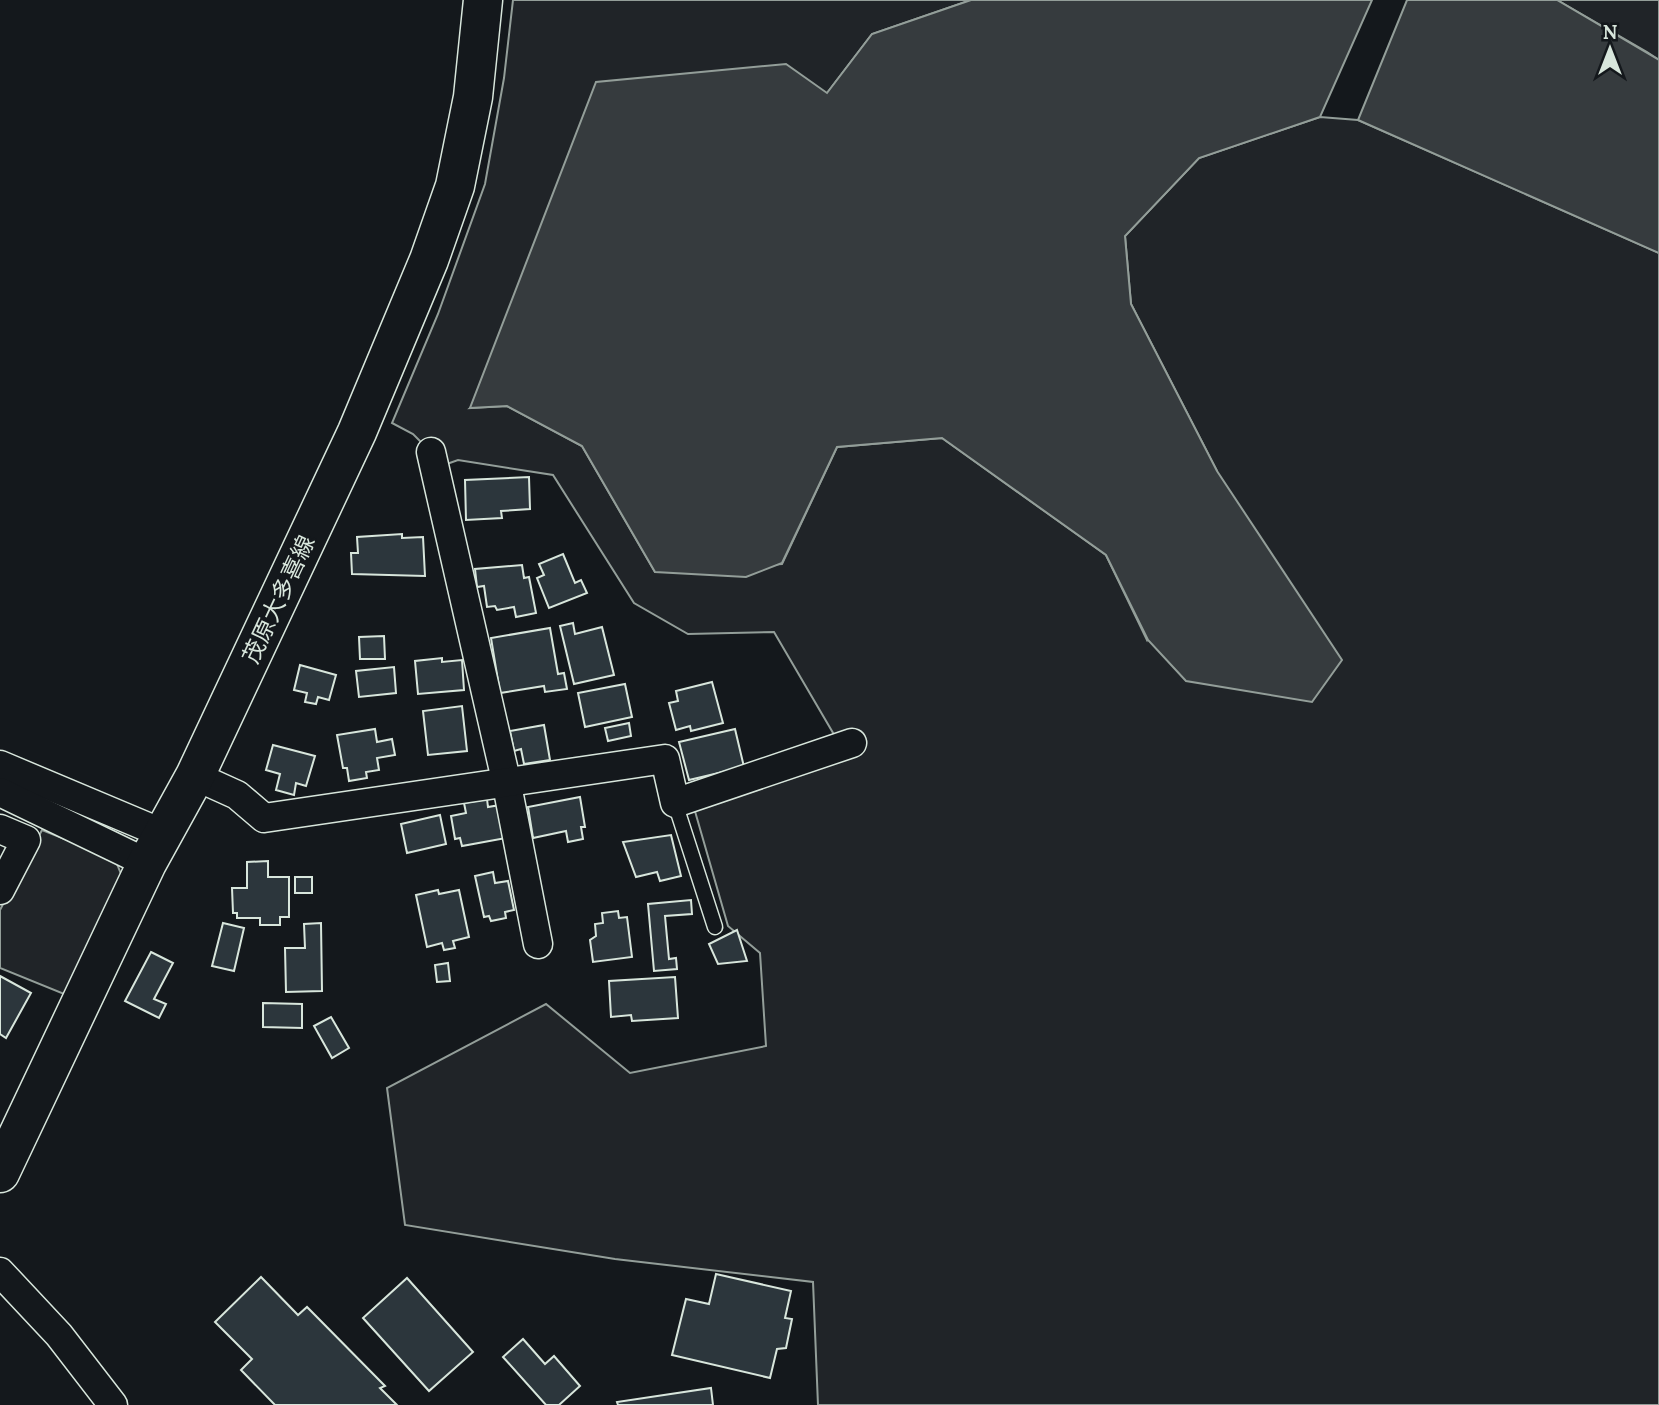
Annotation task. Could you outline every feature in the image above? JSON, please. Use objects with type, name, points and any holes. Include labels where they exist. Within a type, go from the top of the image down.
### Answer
[{"type":"main road","name":"茂原大多喜線","points":[[0,1173],[156,848],[195,776],[357,432],[429,260],[455,186],[463,148],[473,97],[483,0]]},
{"type":"street","points":[[431,452],[506,780],[538,944]]},
{"type":"street","points":[[195,776],[237,795],[264,818],[506,780],[665,759],[675,803],[852,743]]},
{"type":"street","points":[[0,765],[156,848]]},
{"type":"street","points":[[0,792],[156,848]]},
{"type":"street","points":[[0,829],[26,840],[0,890]]},
{"type":"street","points":[[0,1272],[60,1335],[113,1405]]},
{"type":"lane","points":[[675,803],[715,927]]},
{"type":"shaded area","points":[[513,0],[971,0],[872,34],[827,93],[470,408],[507,406],[582,446],[655,572],[782,564],[837,447],[942,438],[1106,555],[1147,640],[1217,471],[1131,304],[1125,236],[1199,158],[1320,117],[1358,120],[1659,253],[1659,1405],[818,1405],[813,1282],[615,1259],[405,1225],[387,1088],[546,1004],[630,1073],[766,1046],[760,953],[728,926],[688,787],[836,738],[774,632],[688,634],[634,603],[553,475],[458,460],[444,465],[413,434],[392,423],[438,314],[485,184],[504,78]]},
{"type":"shaded area","points":[[971,0],[1372,0],[1320,117],[1199,158],[1125,236],[1131,304],[1217,471],[1342,660],[1312,702],[1186,681],[1148,640],[1106,555],[942,438],[837,447],[782,563],[746,577],[655,572],[582,446],[507,406],[470,408],[596,82],[786,64],[827,93],[872,34]]},
{"type":"shaded area","points":[[1407,0],[1557,0],[1659,60],[1659,253],[1358,120]]},
{"type":"shaded area","points":[[1557,0],[1659,0],[1659,60],[1647,52]]},
{"type":"shaded area","points":[[42,830],[115,859],[125,884],[69,996],[0,968],[0,910]]},
{"type":"building","points":[[529,477],[530,509],[501,511],[502,518],[466,520],[465,480]]},
{"type":"building","points":[[402,534],[402,538],[423,537],[425,576],[352,574],[351,553],[358,553],[357,537]]},
{"type":"building","points":[[563,554],[575,583],[581,580],[587,593],[549,608],[537,578],[544,575],[539,564]]},
{"type":"building","points":[[522,565],[524,578],[529,577],[536,613],[516,617],[514,607],[497,610],[495,606],[487,607],[484,586],[477,587],[475,569]]},
{"type":"building","points":[[573,623],[575,634],[602,627],[614,675],[574,684],[560,626]]},
{"type":"building","points":[[550,628],[558,674],[564,673],[567,689],[545,692],[544,686],[500,693],[491,638]]},
{"type":"building","points":[[384,636],[385,659],[360,659],[359,637]]},
{"type":"building","points":[[442,658],[442,662],[462,660],[464,690],[418,694],[415,661]]},
{"type":"building","points":[[300,665],[336,675],[329,700],[318,697],[316,704],[305,702],[307,693],[294,690]]},
{"type":"building","points":[[394,667],[396,693],[359,697],[356,671]]},
{"type":"building","points":[[712,682],[723,723],[691,731],[690,726],[676,730],[669,703],[678,701],[676,691]]},
{"type":"building","points":[[625,684],[632,717],[585,727],[578,693]]},
{"type":"building","points":[[462,706],[467,751],[428,755],[423,711]]},
{"type":"building","points":[[629,723],[631,736],[608,741],[605,728]]},
{"type":"building","points":[[544,725],[550,760],[524,764],[521,749],[514,751],[510,731]]},
{"type":"building","points":[[375,729],[377,742],[392,739],[395,755],[377,758],[379,770],[366,772],[367,778],[349,781],[347,768],[343,768],[337,735]]},
{"type":"building","points":[[735,729],[744,767],[689,780],[679,742]]},
{"type":"building","points":[[273,745],[315,756],[306,786],[296,783],[294,795],[276,790],[280,774],[266,770]]},
{"type":"building","points":[[580,797],[585,827],[581,827],[583,839],[568,842],[566,831],[533,838],[528,807]]},
{"type":"building","points":[[487,799],[488,807],[500,805],[506,838],[462,846],[460,838],[455,839],[451,816],[466,813],[464,803]]},
{"type":"building","points":[[440,815],[446,844],[407,853],[401,824]]},
{"type":"building","points":[[671,835],[681,876],[660,881],[657,872],[636,877],[623,842]]},
{"type":"building","points":[[268,861],[268,877],[289,877],[289,917],[280,917],[280,925],[260,925],[260,918],[237,918],[237,913],[233,913],[232,888],[247,888],[247,862]]},
{"type":"building","points":[[493,872],[495,883],[508,881],[514,910],[505,912],[506,918],[491,921],[489,916],[484,917],[475,876]]},
{"type":"building","points":[[295,877],[312,877],[312,893],[295,893]]},
{"type":"building","points":[[438,890],[439,894],[459,890],[469,937],[453,941],[455,948],[444,950],[442,943],[427,947],[416,895]]},
{"type":"building","points":[[691,900],[692,914],[665,916],[669,959],[676,958],[677,969],[654,971],[648,904]]},
{"type":"building","points":[[618,911],[619,918],[627,917],[632,957],[593,962],[590,940],[596,936],[595,924],[603,923],[602,913]]},
{"type":"building","points":[[223,923],[244,928],[234,971],[212,966]]},
{"type":"building","points":[[321,923],[322,991],[286,992],[285,948],[305,948],[304,924]]},
{"type":"building","points":[[737,930],[747,961],[718,964],[709,944]]},
{"type":"building","points":[[151,952],[173,963],[154,999],[166,1004],[159,1018],[125,1001]]},
{"type":"building","points":[[448,963],[450,981],[437,982],[435,965]]},
{"type":"building","points":[[0,976],[31,993],[6,1038],[0,1034]]},
{"type":"building","points":[[675,977],[678,1018],[632,1021],[631,1015],[611,1017],[609,981]]},
{"type":"building","points":[[263,1003],[302,1004],[302,1028],[263,1027]]},
{"type":"building","points":[[331,1017],[349,1048],[332,1058],[314,1026]]},
{"type":"building","points":[[716,1274],[791,1291],[785,1318],[792,1319],[786,1348],[777,1349],[770,1378],[672,1355],[686,1299],[709,1304]]},
{"type":"building","points":[[261,1277],[298,1315],[307,1307],[385,1386],[380,1388],[397,1405],[275,1405],[241,1370],[252,1359],[215,1322]]},
{"type":"building","points":[[407,1278],[473,1352],[429,1391],[363,1318]]},
{"type":"building","points":[[523,1339],[545,1364],[554,1356],[580,1386],[559,1405],[546,1405],[503,1357]]},
{"type":"building","points":[[711,1388],[713,1405],[618,1405],[617,1402]]}]
